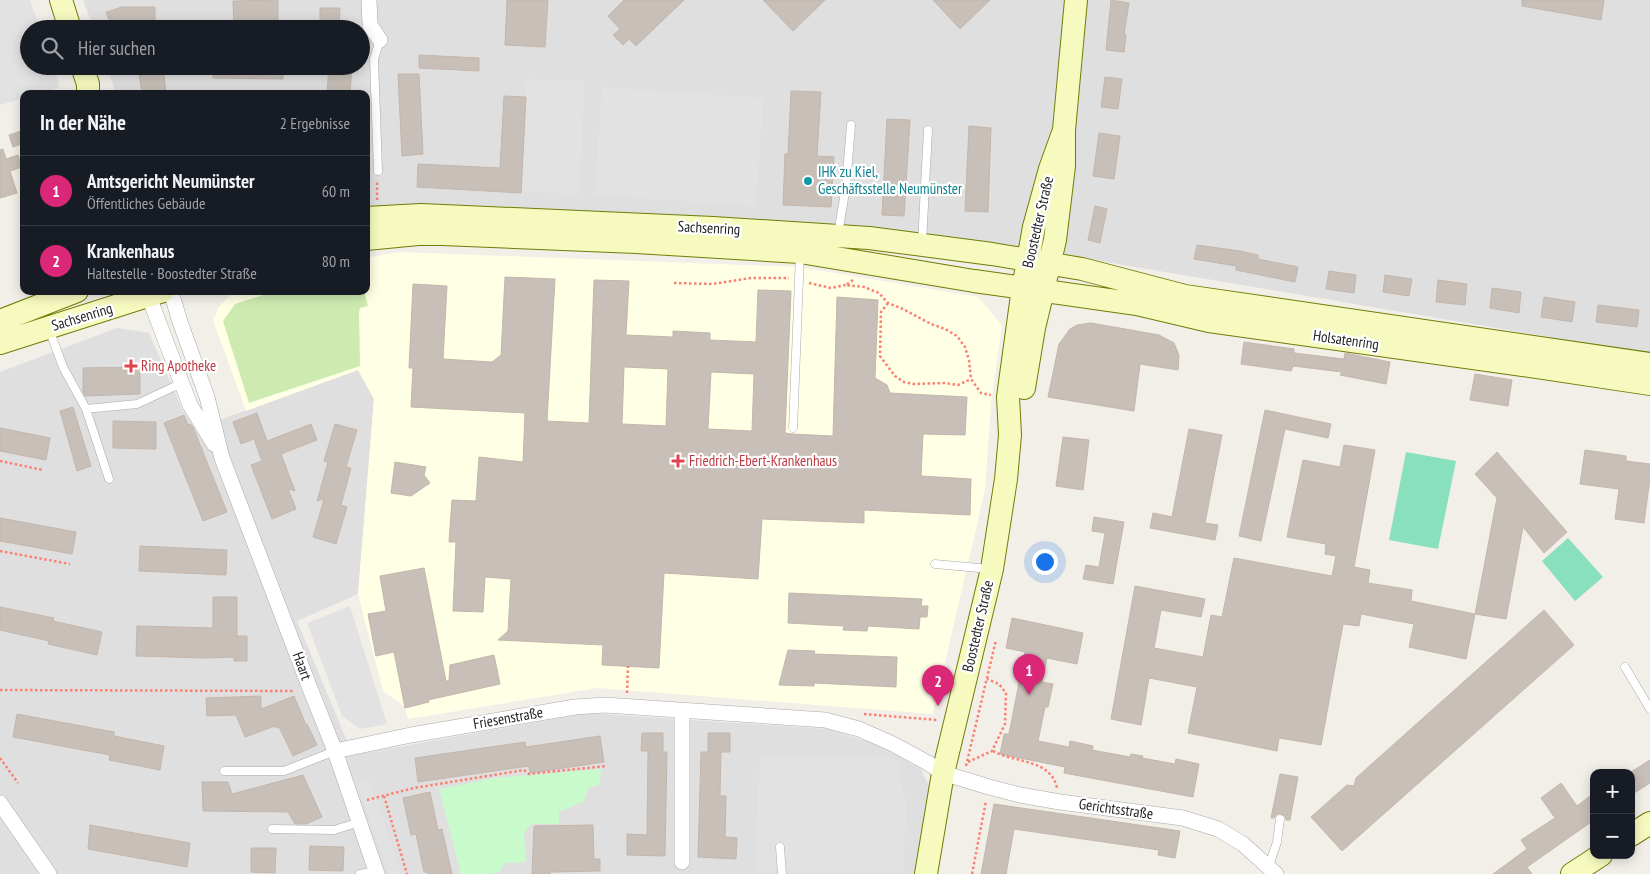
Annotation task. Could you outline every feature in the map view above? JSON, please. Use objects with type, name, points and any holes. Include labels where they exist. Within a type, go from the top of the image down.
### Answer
[{"type":"main road","points":[[61,0],[67,20]]},
{"type":"main road","name":"Boostedter Straße","points":[[926,874],[952,776],[992,569],[1006,479],[1010,434],[1022,400],[1033,289],[1039,262],[1055,240],[1064,166],[1064,130],[1076,0]]},
{"type":"main road","name":"Sachsenring","points":[[373,227],[421,215],[713,228],[838,236],[992,254],[1039,262]]},
{"type":"main road","name":"Sachsenring","points":[[373,227],[442,234],[636,242],[800,252],[1033,289]]},
{"type":"main road","name":"Holsatenring","points":[[1039,262],[1091,271],[1185,296],[1650,364]]},
{"type":"main road","name":"Holsatenring","points":[[1033,289],[1137,304],[1209,321],[1650,384]]},
{"type":"main road","name":"Sachsenring","points":[[0,321],[67,295]]},
{"type":"main road","name":"Sachsenring","points":[[0,343],[147,295]]},
{"type":"main road","points":[[1635,832],[1650,823]]},
{"type":"main road","points":[[1572,874],[1595,859]]},
{"type":"street","points":[[369,0],[370,20]]},
{"type":"street","points":[[370,25],[380,40]]},
{"type":"street","name":"Haart","points":[[154,295],[190,404],[222,458]]},
{"type":"street","name":"Haart","points":[[172,295],[206,397],[222,458],[335,751],[376,872]]},
{"type":"street","name":"Friesenstraße","points":[[335,751],[410,735],[575,707],[605,706],[825,720],[858,729],[893,744],[952,776]]},
{"type":"street","points":[[682,711],[682,862]]},
{"type":"street","name":"Gerichtsstraße","points":[[952,776],[1020,795],[1183,818],[1218,829],[1243,844],[1272,870]]},
{"type":"street","points":[[0,803],[49,874]]},
{"type":"lane","points":[[378,171],[374,59],[380,40]]},
{"type":"lane","points":[[838,236],[846,186],[851,125]]},
{"type":"lane","points":[[922,245],[928,130]]},
{"type":"lane","points":[[793,428],[800,252]]},
{"type":"lane","points":[[48,328],[63,367],[86,409],[109,479]]},
{"type":"lane","points":[[86,409],[137,404],[182,384]]},
{"type":"lane","points":[[935,564],[992,569]]},
{"type":"lane","points":[[1625,667],[1650,709]]},
{"type":"lane","points":[[224,771],[284,771],[335,751]]},
{"type":"lane","points":[[1272,870],[1280,819]]},
{"type":"lane","points":[[272,829],[334,830],[360,822]]},
{"type":"lane","points":[[780,847],[782,874]]},
{"type":"lane","points":[[360,874],[376,872]]},
{"type":"path","points":[[373,227],[378,171]]},
{"type":"path","points":[[674,283],[712,284],[768,277],[800,280],[831,288],[846,285],[864,287],[879,293],[888,303],[957,336],[965,347],[969,360],[970,378],[982,393],[995,396]]},
{"type":"path","points":[[846,285],[854,280]]},
{"type":"path","points":[[888,303],[881,312],[880,356],[895,376],[904,382],[914,384],[945,383],[958,385],[970,378]]},
{"type":"path","points":[[0,461],[43,470]]},
{"type":"path","points":[[0,551],[70,564]]},
{"type":"path","points":[[968,762],[998,632]]},
{"type":"path","points":[[626,707],[628,666]]},
{"type":"path","points":[[952,776],[968,762],[992,751],[1005,724],[1006,693],[999,684],[987,679]]},
{"type":"path","points":[[0,690],[311,691]]},
{"type":"path","points":[[863,714],[937,720]]},
{"type":"path","points":[[992,751],[1048,770],[1056,780],[1060,802]]},
{"type":"path","points":[[0,758],[18,783]]},
{"type":"path","points":[[353,804],[414,788],[524,770],[529,774],[607,766]]},
{"type":"path","points":[[972,874],[989,787]]},
{"type":"path","points":[[384,796],[407,874]]},
{"type":"shaded area","points":[[0,0],[30,0],[37,20],[20,20],[20,75],[56,75],[60,87],[51,90],[20,90],[20,99],[0,105]]},
{"type":"shaded area","points":[[83,0],[1650,0],[1650,354],[1076,257],[370,207],[370,90],[115,90],[110,75],[370,75],[370,20],[91,20]]},
{"type":"shaded area","points":[[527,79],[584,81],[580,194],[522,192]]},
{"type":"shaded area","points":[[602,87],[763,98],[756,206],[595,195]]},
{"type":"shaded area","name":"Friedrich-Ebert-Krankenhaus","points":[[399,252],[799,267],[978,297],[1002,325],[991,405],[985,490],[933,714],[597,688],[408,719],[405,707],[383,691],[358,594],[374,399],[358,370],[246,411],[213,320],[219,307],[230,295],[370,295],[370,257]]},
{"type":"shaded area","points":[[117,328],[149,333],[183,411],[197,428],[358,370],[374,399],[358,594],[297,621],[353,755],[587,713],[829,729],[878,745],[921,769],[929,786],[916,874],[0,874],[0,372]]},
{"type":"shaded area","points":[[350,606],[387,724],[360,729],[342,716],[307,623]]},
{"type":"shaded area","points":[[760,757],[889,757],[900,763],[902,795],[906,796],[904,872],[755,871]]},
{"type":"shaded area","points":[[369,780],[402,874],[389,874],[357,784]]},
{"type":"green space","points":[[263,295],[365,295],[368,306],[360,308],[359,312],[360,366],[249,403],[223,321],[235,304]]},
{"type":"green space","points":[[1406,452],[1456,461],[1438,549],[1389,540]]},
{"type":"green space","points":[[1568,538],[1603,577],[1575,601],[1542,561]]},
{"type":"green space","points":[[601,769],[599,785],[588,788],[584,801],[559,812],[559,824],[531,824],[524,833],[526,862],[505,863],[500,872],[492,874],[461,874],[439,789],[494,778]]},
{"type":"building","points":[[278,0],[278,20],[234,20],[233,1]]},
{"type":"building","points":[[507,0],[548,0],[545,47],[505,45]]},
{"type":"building","points":[[624,0],[684,0],[636,46],[629,39],[623,45],[613,35],[620,29],[608,16]]},
{"type":"building","points":[[763,0],[825,0],[793,31]]},
{"type":"building","points":[[933,0],[990,0],[960,29]]},
{"type":"building","points":[[1111,0],[1129,3],[1124,34],[1126,35],[1124,52],[1106,50]]},
{"type":"building","points":[[1522,0],[1604,0],[1601,20],[1522,6]]},
{"type":"building","points":[[122,7],[155,7],[155,20],[109,20],[106,12]]},
{"type":"building","points":[[320,8],[340,8],[339,20],[320,20]]},
{"type":"building","points":[[419,55],[479,58],[479,71],[419,68]]},
{"type":"building","points":[[398,74],[419,74],[423,154],[402,156]]},
{"type":"building","points":[[139,75],[164,75],[166,90],[141,90]]},
{"type":"building","points":[[213,75],[283,75],[283,79],[213,78]]},
{"type":"building","points":[[328,75],[351,75],[350,90],[327,90]]},
{"type":"building","points":[[1105,77],[1122,79],[1118,109],[1101,107]]},
{"type":"building","points":[[791,91],[821,92],[817,156],[834,157],[831,207],[783,205],[785,154],[788,154]]},
{"type":"building","points":[[504,96],[526,97],[521,193],[417,187],[418,164],[500,168]]},
{"type":"building","points":[[887,119],[910,120],[904,216],[882,215]]},
{"type":"building","points":[[969,126],[991,128],[988,212],[965,211]]},
{"type":"building","points":[[20,131],[20,144],[13,147],[9,135]]},
{"type":"building","points":[[1099,133],[1120,136],[1114,179],[1093,176]]},
{"type":"building","points":[[3,149],[6,159],[18,155],[20,168],[10,171],[17,193],[0,198],[0,150]]},
{"type":"building","points":[[1095,206],[1107,209],[1100,243],[1088,240]]},
{"type":"building","points":[[1197,245],[1240,251],[1258,255],[1258,259],[1298,267],[1295,282],[1236,270],[1236,266],[1194,259]]},
{"type":"building","points":[[1329,271],[1356,275],[1354,293],[1326,289]]},
{"type":"building","points":[[1385,275],[1412,279],[1409,296],[1383,292]]},
{"type":"building","points":[[505,277],[555,279],[547,421],[589,423],[594,280],[629,281],[626,335],[673,337],[673,331],[710,333],[710,340],[756,342],[758,290],[791,291],[785,433],[833,436],[837,297],[878,300],[875,378],[887,385],[890,393],[967,397],[965,435],[923,434],[921,476],[971,479],[970,515],[864,510],[864,523],[762,519],[758,579],[664,573],[659,668],[602,665],[603,645],[498,640],[508,631],[511,579],[485,577],[483,612],[453,611],[456,542],[449,542],[452,500],[476,501],[479,457],[523,462],[525,413],[411,407],[413,368],[409,368],[413,284],[447,286],[443,359],[492,362],[501,355]],"holes":[[[624,367],[668,369],[666,426],[622,424]],[[711,372],[754,374],[752,431],[708,429]]]},
{"type":"building","points":[[1438,280],[1467,284],[1465,305],[1436,302]]},
{"type":"building","points":[[1492,288],[1521,292],[1519,313],[1490,308]]},
{"type":"building","points":[[1544,297],[1575,302],[1572,322],[1541,317]]},
{"type":"building","points":[[1598,305],[1639,310],[1637,327],[1596,322]]},
{"type":"building","points":[[1091,323],[1159,335],[1174,343],[1179,355],[1178,370],[1140,364],[1134,411],[1048,397],[1059,344],[1070,329],[1077,325]]},
{"type":"building","points":[[1244,342],[1294,349],[1294,353],[1344,359],[1345,353],[1390,362],[1386,384],[1340,375],[1342,372],[1293,366],[1291,371],[1241,364]]},
{"type":"building","points":[[140,367],[140,394],[85,396],[83,392],[83,368]]},
{"type":"building","points":[[1475,374],[1512,380],[1508,406],[1470,400]]},
{"type":"building","points":[[73,407],[91,466],[77,471],[60,411]]},
{"type":"building","points":[[1265,410],[1331,424],[1328,438],[1285,429],[1261,541],[1239,536]]},
{"type":"building","points":[[257,413],[267,441],[311,424],[317,440],[281,454],[295,491],[288,489],[296,509],[272,519],[251,465],[262,461],[254,439],[241,444],[233,422]]},
{"type":"building","points":[[184,415],[188,425],[190,424],[193,427],[227,512],[203,521],[164,423]]},
{"type":"building","points":[[113,421],[156,422],[156,449],[113,448]]},
{"type":"building","points":[[335,424],[357,430],[346,467],[351,468],[341,505],[347,507],[336,544],[313,537],[324,499],[317,501],[328,462],[324,461]]},
{"type":"building","points":[[0,428],[50,438],[46,460],[0,451]]},
{"type":"building","points":[[1189,429],[1222,435],[1205,523],[1218,525],[1215,540],[1150,528],[1153,513],[1172,517]]},
{"type":"building","points":[[1063,437],[1089,440],[1083,490],[1056,486]]},
{"type":"building","points":[[1344,445],[1375,450],[1354,567],[1370,570],[1368,583],[1412,590],[1411,601],[1475,614],[1466,659],[1409,647],[1414,624],[1361,614],[1359,626],[1343,624],[1321,745],[1279,738],[1277,751],[1188,733],[1197,687],[1149,678],[1141,725],[1111,719],[1135,586],[1205,599],[1201,617],[1161,610],[1154,648],[1203,657],[1211,615],[1222,617],[1234,558],[1332,576],[1336,556],[1325,554],[1326,544],[1287,537],[1303,460],[1340,467]]},
{"type":"building","points":[[1585,450],[1626,456],[1626,461],[1650,464],[1644,523],[1615,519],[1619,489],[1580,484]]},
{"type":"building","points":[[1497,452],[1567,532],[1544,553],[1523,527],[1506,619],[1475,614],[1497,498],[1475,474]]},
{"type":"building","points":[[395,462],[426,467],[424,475],[430,483],[411,496],[391,493]]},
{"type":"building","points":[[1094,517],[1124,522],[1113,584],[1083,579],[1086,565],[1099,567],[1105,533],[1092,531]]},
{"type":"building","points":[[0,518],[76,532],[72,554],[0,541]]},
{"type":"building","points":[[140,546],[227,550],[226,575],[139,571]]},
{"type":"building","points":[[424,568],[446,681],[449,681],[450,665],[494,655],[500,684],[428,700],[429,702],[405,708],[394,652],[376,656],[368,614],[386,611],[380,576]]},
{"type":"building","points":[[789,593],[922,599],[921,606],[928,606],[927,617],[920,617],[919,629],[868,626],[867,631],[843,630],[844,626],[788,623]]},
{"type":"building","points":[[213,597],[237,597],[237,636],[247,636],[247,661],[234,661],[234,657],[136,656],[137,626],[213,628]]},
{"type":"building","points":[[0,607],[54,618],[53,621],[102,632],[97,655],[48,644],[49,641],[0,630]]},
{"type":"building","points":[[1544,610],[1574,645],[1342,851],[1311,817],[1347,785],[1354,786],[1356,778]]},
{"type":"building","points":[[1012,618],[1083,633],[1077,664],[1047,658],[1042,682],[1053,684],[1048,707],[1045,707],[1038,741],[1069,747],[1070,741],[1093,746],[1092,750],[1130,757],[1131,754],[1175,764],[1176,759],[1199,764],[1193,797],[1064,773],[1065,767],[1000,754],[1004,734],[1009,734],[1025,652],[1006,648]]},
{"type":"building","points":[[788,650],[815,651],[814,654],[897,657],[896,687],[814,683],[814,686],[779,685]]},
{"type":"building","points":[[261,696],[261,709],[294,696],[317,745],[293,756],[279,727],[276,728],[275,726],[245,737],[236,715],[207,716],[206,698]]},
{"type":"building","points":[[17,714],[114,732],[114,736],[164,746],[160,770],[109,760],[110,755],[13,737]]},
{"type":"building","points":[[642,733],[663,733],[663,752],[667,752],[665,856],[627,855],[627,834],[647,835],[648,751],[641,751]]},
{"type":"building","points":[[708,733],[730,733],[730,752],[721,752],[720,796],[726,796],[725,837],[737,838],[736,859],[698,857],[701,752],[708,752]]},
{"type":"building","points":[[600,736],[604,762],[530,773],[529,766],[418,782],[415,758],[525,742],[526,747]]},
{"type":"building","points":[[1650,760],[1650,783],[1635,792],[1635,769]]},
{"type":"building","points":[[1280,774],[1298,777],[1290,820],[1286,820],[1285,816],[1281,814],[1271,818]]},
{"type":"building","points":[[303,775],[322,817],[306,824],[295,824],[288,812],[203,811],[202,782],[228,782],[232,794]]},
{"type":"building","points":[[1561,783],[1577,806],[1590,796],[1590,823],[1527,867],[1532,874],[1493,874],[1527,849],[1521,840],[1555,818],[1541,798]]},
{"type":"building","points":[[430,792],[438,830],[442,829],[452,874],[428,874],[424,872],[416,834],[411,835],[403,798]]},
{"type":"building","points":[[994,804],[1180,831],[1175,858],[1158,855],[1159,850],[1014,829],[1006,874],[981,874]]},
{"type":"building","points":[[90,825],[190,843],[187,867],[88,849]]},
{"type":"building","points":[[593,825],[594,859],[600,859],[600,871],[532,874],[534,826]]},
{"type":"building","points":[[310,846],[344,847],[343,871],[309,870]]},
{"type":"building","points":[[251,848],[276,848],[275,873],[251,872]]},
{"type":"place","name":"IHK zu Kiel, Geschäftsstelle Neumünster","points":[[808,181]]},
{"type":"place","name":"Ring Apotheke","points":[[131,366]]},
{"type":"place","name":"Friedrich-Ebert-Krankenhaus","points":[[678,461]]},
{"type":"place","name":"Amtsgericht Neumünster","points":[[1029,695]]},
{"type":"place","name":"Krankenhaus","points":[[938,706]]}]
